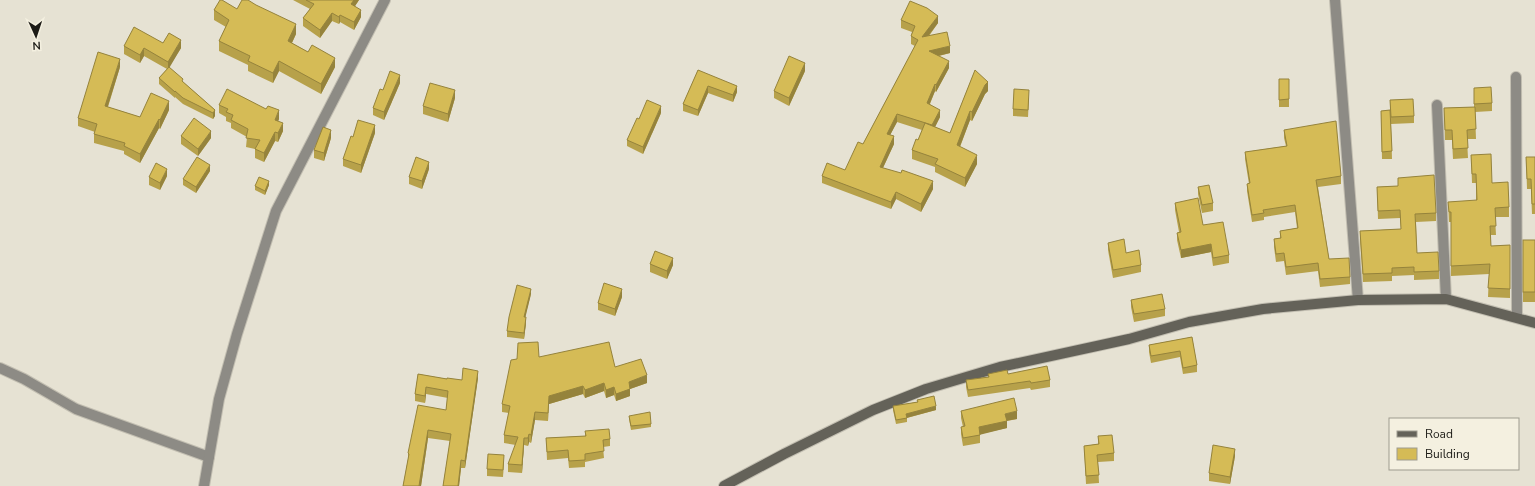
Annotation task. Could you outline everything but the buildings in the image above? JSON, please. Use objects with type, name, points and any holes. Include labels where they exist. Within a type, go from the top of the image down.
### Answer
[{"type":"main road","points":[[724,486],[784,454],[873,410],[934,386],[1000,367],[1128,339],[1189,322],[1263,309],[1358,300],[1446,299],[1535,322]]},
{"type":"street","points":[[204,486],[219,399],[237,334],[276,211],[385,0]]},
{"type":"street","points":[[1335,0],[1358,300]]},
{"type":"street","points":[[1516,77],[1517,317]]},
{"type":"street","points":[[1437,105],[1446,299]]},
{"type":"street","points":[[0,368],[24,379],[76,409],[209,457]]}]
